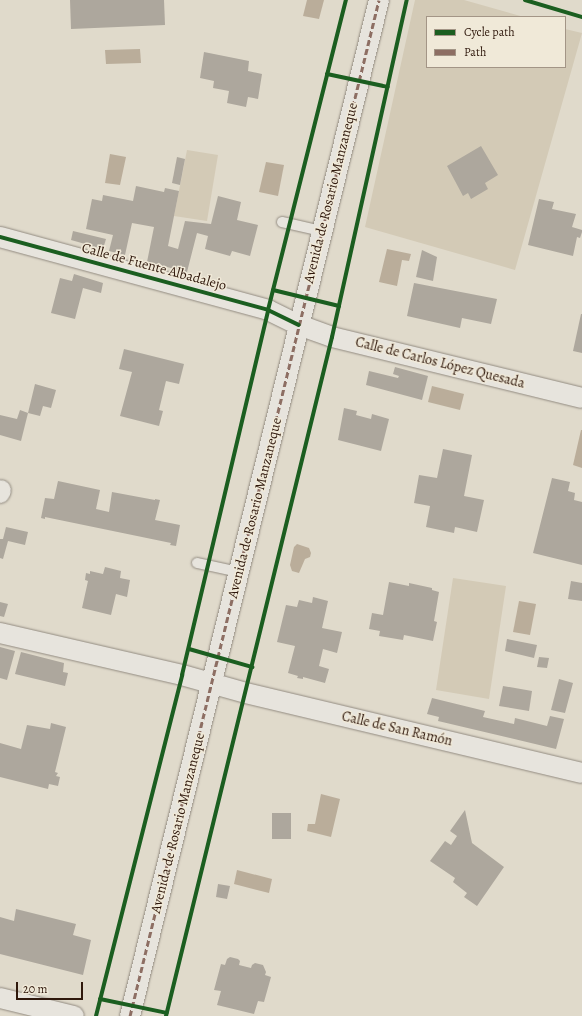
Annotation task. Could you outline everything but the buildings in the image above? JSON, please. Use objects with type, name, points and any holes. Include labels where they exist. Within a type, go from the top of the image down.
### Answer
[{"type":"street","name":"Avenida de Rosario Manzaneque","points":[[130,1016],[379,0]]},
{"type":"street","name":"Calle de Fuente Albadalejo","points":[[0,237],[268,310],[299,325]]},
{"type":"street","name":"Calle de Carlos López Quesada","points":[[299,325],[332,337],[582,398]]},
{"type":"street","name":"Calle de San Ramón","points":[[0,633],[182,675],[246,694],[582,773]]},
{"type":"street","points":[[0,998],[74,1016]]},
{"type":"lane","points":[[282,222],[322,231]]},
{"type":"lane","points":[[197,563],[239,572]]},
{"type":"shaded area","points":[[307,0],[324,0],[319,19],[303,16]]},
{"type":"shaded area","points":[[415,0],[464,0],[520,16],[426,16],[426,68],[566,68],[566,29],[582,33],[515,270],[365,227]]},
{"type":"shaded area","points":[[140,49],[141,63],[106,64],[105,50]]},
{"type":"shaded area","points":[[187,150],[218,155],[207,221],[174,216]]},
{"type":"shaded area","points":[[110,154],[126,157],[120,185],[105,183]]},
{"type":"shaded area","points":[[266,162],[284,165],[278,196],[259,192]]},
{"type":"shaded area","points":[[387,249],[411,254],[409,261],[402,260],[397,286],[379,282]]},
{"type":"shaded area","points":[[432,386],[464,394],[460,410],[428,402]]},
{"type":"shaded area","points":[[582,430],[582,468],[573,465]]},
{"type":"shaded area","points":[[297,544],[309,548],[311,553],[310,557],[305,559],[299,573],[292,571],[290,565],[294,547]]},
{"type":"shaded area","points":[[453,578],[506,586],[489,699],[436,690]]},
{"type":"shaded area","points":[[519,601],[536,604],[530,635],[513,632]]},
{"type":"shaded area","points":[[321,794],[340,799],[331,837],[307,831],[308,824],[315,824]]},
{"type":"shaded area","points":[[237,870],[272,879],[269,893],[234,884]]},
{"type":"marked path","points":[[130,1016],[379,0]]},
{"type":"cycle path","points":[[96,1016],[182,675],[268,310],[346,0]]},
{"type":"cycle path","points":[[166,1016],[332,337],[407,0]]},
{"type":"cycle path","points":[[525,0],[582,17]]},
{"type":"cycle path","points":[[327,74],[388,87]]},
{"type":"cycle path","points":[[0,237],[268,310],[299,325]]},
{"type":"cycle path","points":[[273,290],[339,306]]},
{"type":"cycle path","points":[[189,649],[252,667]]},
{"type":"cycle path","points":[[100,999],[167,1013]]}]
